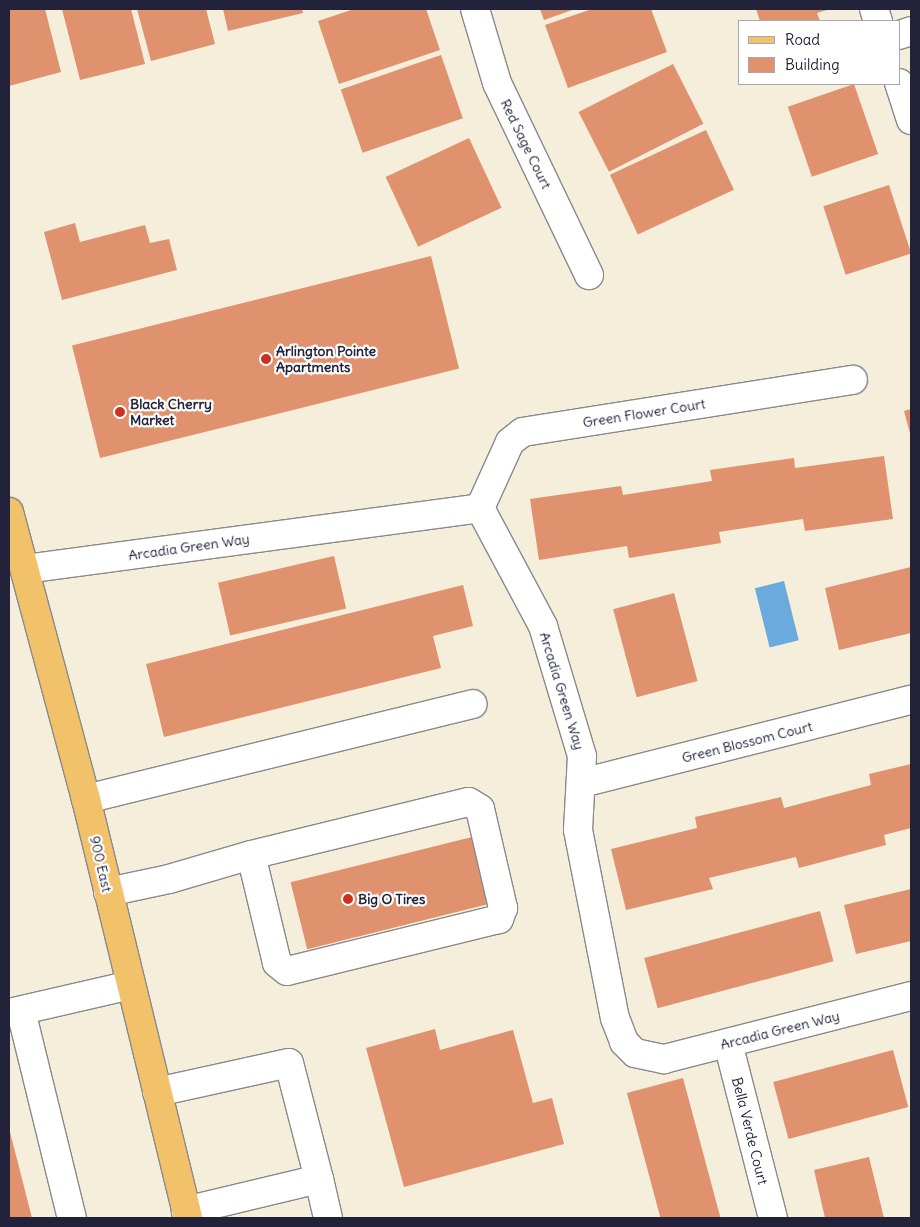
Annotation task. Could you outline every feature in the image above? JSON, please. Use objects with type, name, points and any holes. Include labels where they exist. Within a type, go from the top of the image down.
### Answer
[{"type":"main road","name":"900 East","points":[[9,512],[86,799],[187,1215]]},
{"type":"street","name":"Red Sage Court","points":[[475,9],[497,83],[589,275]]},
{"type":"street","points":[[900,85],[911,120]]},
{"type":"street","name":"Green Flower Court","points":[[480,508],[510,442],[523,432],[853,380]]},
{"type":"street","name":"Arcadia Green Way","points":[[25,569],[480,508],[543,626],[582,756],[578,830],[615,1018],[624,1042],[635,1053],[664,1059],[911,996]]},
{"type":"street","name":"Green Blossom Court","points":[[582,783],[911,700]]},
{"type":"street","points":[[86,799],[472,704]]},
{"type":"street","points":[[108,892],[251,855],[469,802],[480,809],[503,908],[499,919],[287,971],[277,963],[251,855]]},
{"type":"street","points":[[72,1218],[15,1012],[131,985]]},
{"type":"street","name":"Bella Verde Court","points":[[728,1043],[773,1218]]},
{"type":"street","points":[[157,1092],[289,1062],[328,1218]]},
{"type":"street","points":[[187,1215],[319,1179]]},
{"type":"water","points":[[784,581],[799,640],[770,647],[755,588]]},
{"type":"building","points":[[9,9],[45,9],[61,72],[9,86]]},
{"type":"building","points":[[62,9],[131,9],[145,64],[80,80]]},
{"type":"building","points":[[137,9],[206,9],[215,44],[151,61]]},
{"type":"building","points":[[223,9],[302,9],[303,13],[228,31]]},
{"type":"building","points":[[354,9],[426,9],[440,50],[339,84],[318,21]]},
{"type":"building","points":[[540,9],[575,9],[544,20]]},
{"type":"building","points":[[592,9],[651,9],[667,52],[568,88],[545,25]]},
{"type":"building","points":[[756,9],[830,9],[817,13],[820,20],[760,20]]},
{"type":"building","points":[[441,55],[463,118],[363,153],[341,90]]},
{"type":"building","points":[[673,64],[703,124],[609,172],[579,112]]},
{"type":"building","points":[[854,85],[878,154],[812,177],[788,107]]},
{"type":"building","points":[[706,130],[734,190],[638,235],[610,175]]},
{"type":"building","points":[[469,138],[502,208],[418,247],[386,177]]},
{"type":"building","points":[[889,185],[911,254],[846,275],[823,206]]},
{"type":"building","points":[[75,223],[80,242],[145,225],[150,243],[169,239],[177,270],[62,300],[44,232]]},
{"type":"building","name":"Arlington Pointe Apartments","points":[[431,256],[459,369],[100,458],[72,346]]},
{"type":"building","points":[[911,409],[911,437],[904,411]]},
{"type":"building","points":[[884,456],[893,519],[805,531],[803,519],[719,532],[721,543],[629,558],[627,546],[539,560],[530,499],[621,486],[623,495],[712,481],[710,470],[794,458],[795,468]]},
{"type":"building","points":[[334,556],[346,609],[230,635],[218,583]]},
{"type":"building","points":[[911,567],[911,633],[839,650],[825,588]]},
{"type":"building","points":[[463,585],[473,626],[433,636],[441,668],[164,737],[146,664]]},
{"type":"building","points":[[674,593],[698,681],[637,697],[613,609]]},
{"type":"building","points":[[911,764],[911,828],[884,835],[886,845],[799,868],[796,857],[709,878],[713,889],[626,910],[611,849],[697,828],[695,817],[781,797],[784,808],[871,785],[869,774]]},
{"type":"building","points":[[472,837],[489,904],[307,949],[291,882]]},
{"type":"building","points":[[911,889],[911,941],[856,954],[844,905]]},
{"type":"building","points":[[820,911],[833,961],[658,1008],[644,958]]},
{"type":"building","points":[[435,1029],[440,1050],[513,1030],[533,1103],[552,1098],[564,1144],[404,1187],[366,1048]]},
{"type":"building","points":[[893,1050],[908,1107],[788,1139],[773,1082]]},
{"type":"building","points":[[683,1078],[721,1218],[660,1218],[627,1093]]},
{"type":"building","points":[[9,1128],[32,1218],[9,1218]]},
{"type":"building","points":[[869,1157],[884,1218],[825,1218],[814,1170]]},
{"type":"place","name":"Arlington Pointe Apartments","points":[[266,359]]},
{"type":"place","name":"Black Cherry Market","points":[[120,412]]},
{"type":"place","name":"Big O Tires","points":[[348,899]]}]
